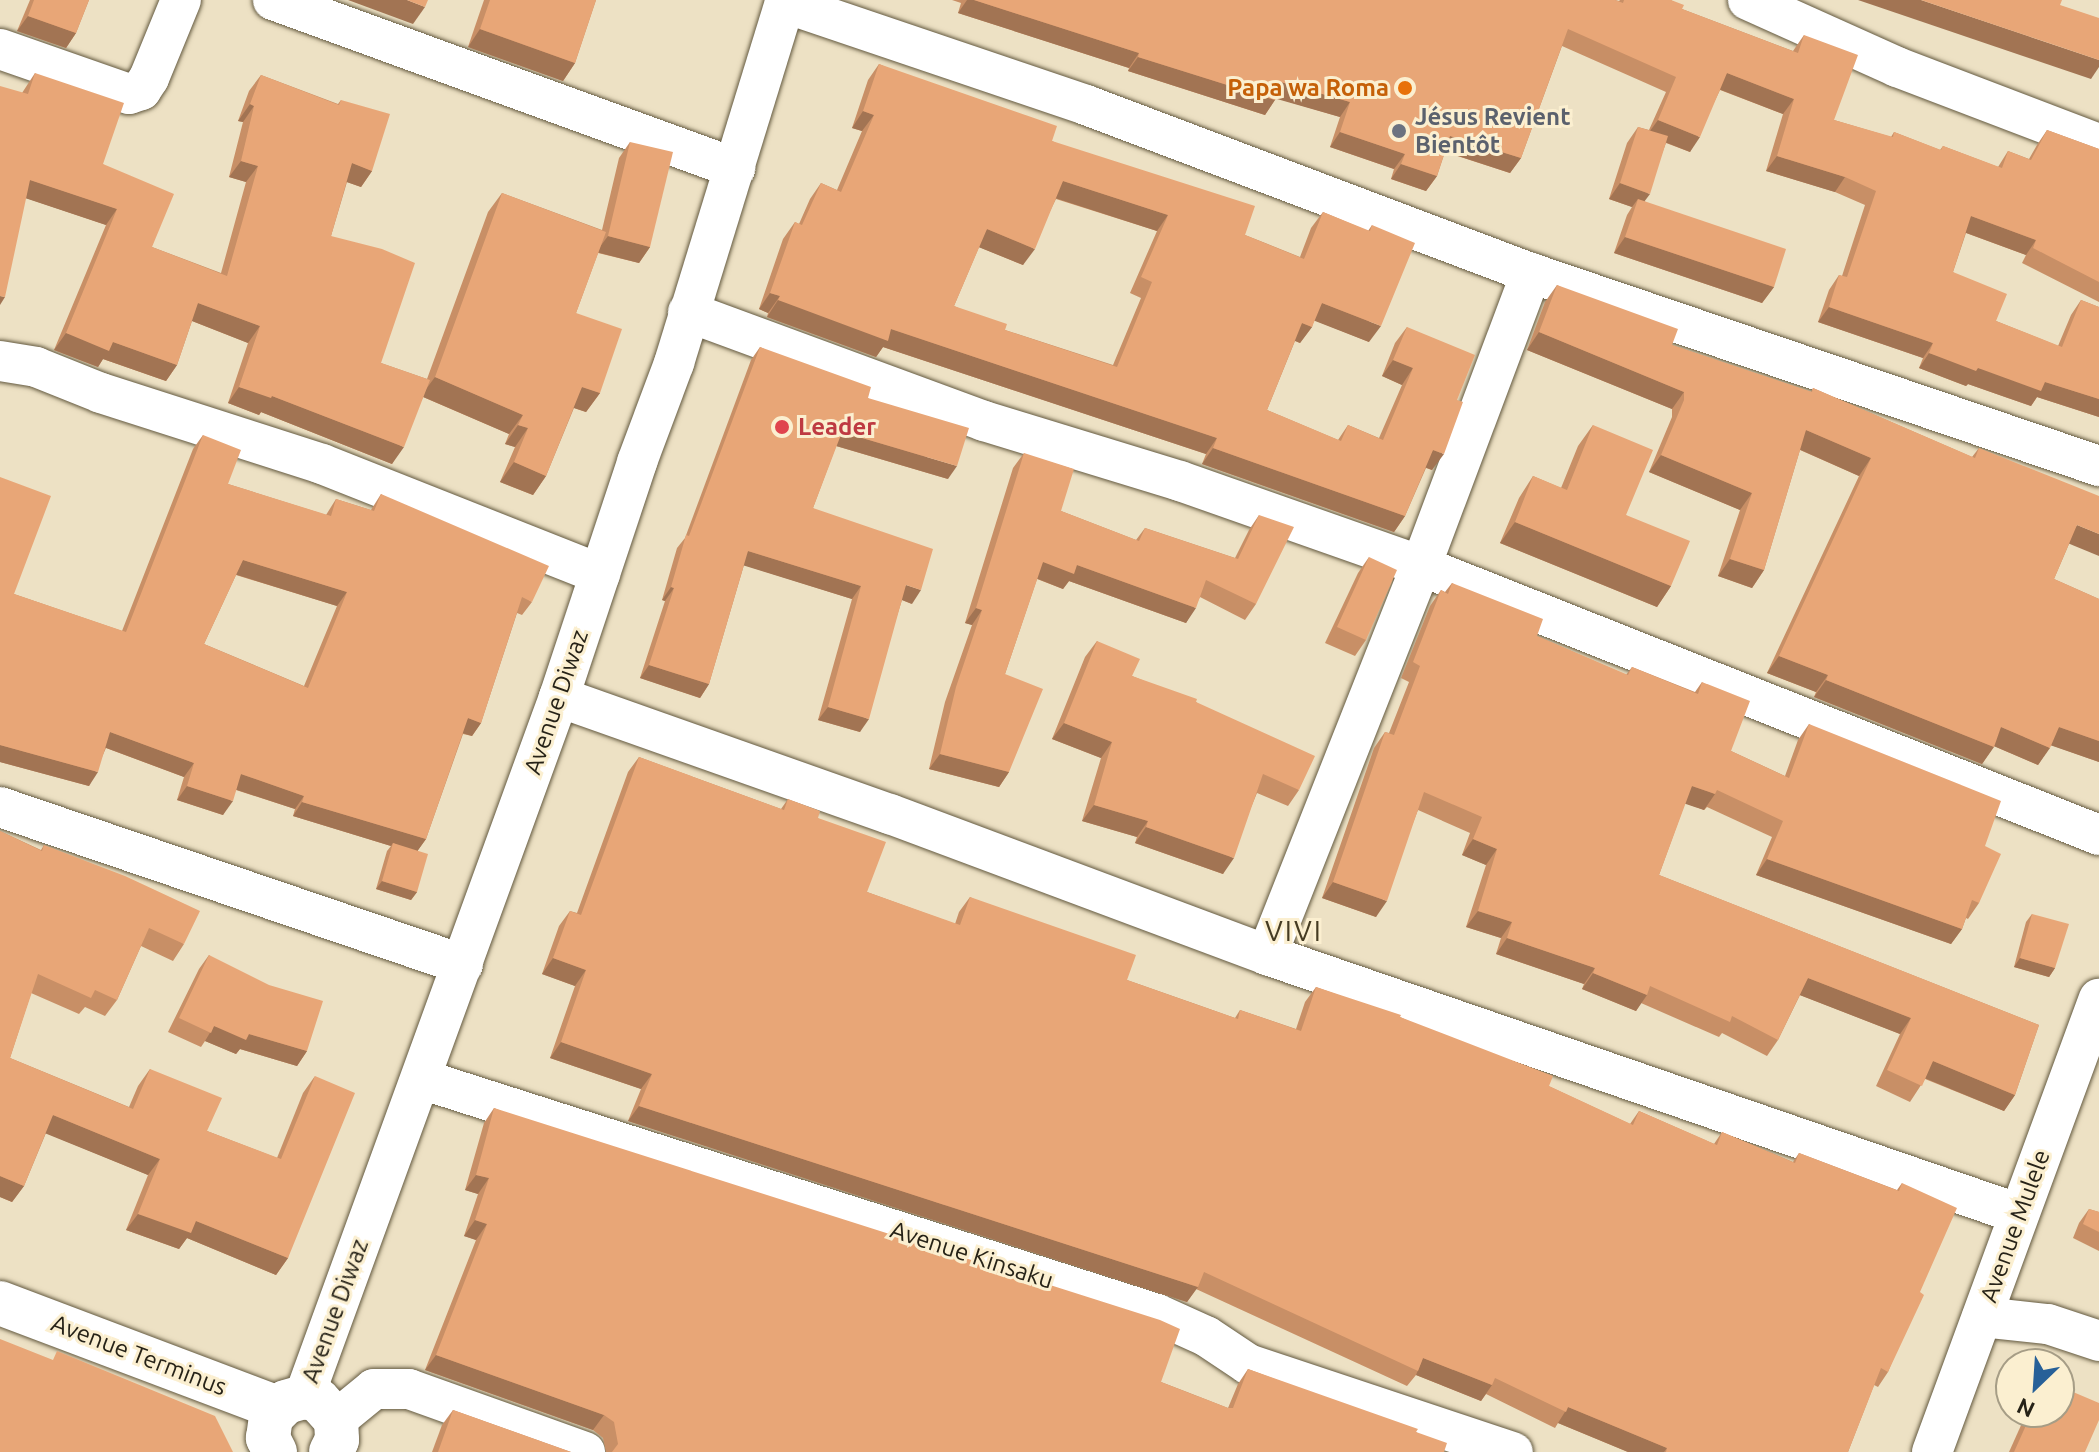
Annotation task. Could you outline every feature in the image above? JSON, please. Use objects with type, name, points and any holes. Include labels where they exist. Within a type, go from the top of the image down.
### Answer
[{"type":"street","points":[[0,49],[129,94],[141,90],[149,78],[181,0]]},
{"type":"street","points":[[273,0],[735,168]]},
{"type":"street","points":[[1748,0],[1897,67],[2099,144]]},
{"type":"street","points":[[785,2],[1086,105],[1531,273],[2099,466]]},
{"type":"street","name":"Avenue Diwaz","points":[[312,1419],[421,1079],[559,697],[674,363],[785,2]]},
{"type":"street","points":[[1267,955],[1421,566],[1531,273]]},
{"type":"street","points":[[688,312],[984,421],[1180,481],[1421,566],[2099,835]]},
{"type":"street","points":[[0,361],[36,367],[101,393],[322,464],[600,574]]},
{"type":"street","points":[[559,697],[890,814],[1267,955],[2019,1214]]},
{"type":"street","points":[[0,807],[463,965]]},
{"type":"street","name":"Avenue Mulele","points":[[1932,1452],[2099,999]]},
{"type":"street","name":"Avenue Kinsaku","points":[[421,1079],[1157,1314],[1206,1336],[1248,1364],[1513,1452]]},
{"type":"street","name":"Avenue Terminus","points":[[0,1303],[312,1419]]},
{"type":"street","points":[[1982,1317],[2048,1324],[2099,1341]]},
{"type":"street","points":[[275,1452],[268,1427],[312,1419],[374,1389],[409,1389],[585,1452]]},
{"type":"building","points":[[34,0],[89,0],[76,33],[28,16]]},
{"type":"building","points":[[407,0],[428,0],[425,7]]},
{"type":"building","points":[[490,0],[596,0],[575,63],[480,29]]},
{"type":"building","points":[[974,0],[1615,0],[1623,3],[1624,0],[1671,0],[1684,5],[1682,9],[1798,53],[1804,35],[1858,55],[1834,120],[1893,137],[1894,132],[1941,150],[1943,146],[2002,168],[2008,151],[2031,160],[2047,130],[2099,149],[2099,282],[2033,248],[2036,240],[1971,216],[1953,272],[2007,294],[1996,321],[2062,347],[2081,300],[2099,307],[2099,399],[2045,382],[2041,391],[1978,368],[1976,371],[1929,353],[1933,343],[1829,307],[1839,275],[1847,277],[1876,191],[1845,177],[1777,156],[1794,99],[1727,73],[1700,137],[1658,120],[1676,77],[1568,29],[1521,158],[1450,136],[1437,176],[1401,164],[1405,154],[1340,132],[1350,102],[1281,82],[1275,100]]},
{"type":"building","points":[[1921,0],[2062,0],[2060,5],[2099,18],[2099,60]]},
{"type":"building","points":[[879,64],[1057,126],[1052,141],[1255,206],[1245,235],[1304,259],[1323,212],[1370,231],[1372,225],[1415,243],[1381,326],[1322,303],[1312,327],[1302,323],[1267,410],[1341,441],[1348,425],[1383,440],[1413,368],[1393,360],[1407,327],[1475,355],[1457,400],[1463,402],[1444,454],[1433,450],[1405,516],[1213,448],[1217,438],[891,329],[888,341],[778,300],[780,296],[770,293],[795,222],[802,225],[821,183],[841,192],[874,115],[863,111]],"holes":[[[1063,181],[1168,215],[1141,277],[1152,282],[1117,367],[1005,330],[1007,324],[954,306],[987,229],[1035,249]]]},
{"type":"building","points":[[35,73],[124,103],[103,164],[174,194],[152,247],[227,276],[258,166],[241,161],[254,106],[250,104],[261,75],[339,105],[341,100],[390,114],[372,171],[352,163],[331,236],[382,249],[415,263],[381,363],[430,380],[404,447],[272,396],[239,387],[260,326],[198,303],[177,365],[113,342],[109,351],[66,333],[117,209],[30,180],[5,297],[0,296],[0,86],[28,94]]},
{"type":"building","points":[[1638,127],[1668,136],[1650,194],[1620,183]]},
{"type":"building","points":[[630,142],[673,152],[650,247],[608,236]]},
{"type":"building","points":[[502,193],[606,232],[576,313],[622,329],[600,393],[582,387],[546,476],[514,462],[528,428],[518,425],[523,415],[435,377]]},
{"type":"building","points":[[1638,199],[1786,249],[1774,287],[1625,237]]},
{"type":"building","points":[[1557,285],[1678,329],[1672,345],[1812,392],[1813,388],[1975,458],[1979,448],[2099,496],[2099,534],[2077,525],[2054,579],[2099,599],[2099,741],[2059,727],[2050,748],[2001,727],[1994,747],[1826,680],[1828,675],[1779,656],[1871,458],[1806,430],[1764,570],[1730,559],[1752,493],[1661,455],[1684,400],[1684,392],[1539,332]]},
{"type":"building","points":[[760,347],[871,387],[868,398],[969,428],[957,466],[842,432],[813,508],[933,549],[921,590],[906,585],[869,719],[828,707],[861,586],[748,551],[709,684],[649,665],[674,588],[671,587],[686,535],[689,536]]},
{"type":"building","points":[[1593,425],[1653,450],[1626,515],[1690,541],[1671,586],[1515,522],[1533,476],[1567,490]]},
{"type":"building","points":[[203,435],[241,450],[228,484],[331,516],[336,499],[374,511],[381,494],[549,566],[532,602],[522,597],[481,723],[468,718],[426,839],[302,802],[304,796],[241,774],[233,801],[187,786],[194,763],[110,732],[98,772],[0,745],[0,477],[51,496],[14,594],[126,632]],"holes":[[[243,560],[347,592],[308,688],[204,644]]]},
{"type":"building","points":[[1024,453],[1074,469],[1061,511],[1139,541],[1145,528],[1238,559],[1259,515],[1294,527],[1256,604],[1206,580],[1196,608],[1077,565],[1074,574],[1043,562],[1005,674],[1043,689],[1009,772],[940,754],[956,687],[982,610],[976,608]]},
{"type":"building","points":[[1369,557],[1397,570],[1366,640],[1337,627]]},
{"type":"building","points":[[1452,583],[1543,619],[1537,636],[1628,675],[1632,667],[1698,694],[1702,682],[1750,701],[1731,751],[1789,778],[1809,724],[2001,801],[1985,846],[2001,854],[1979,903],[1972,900],[1962,929],[1767,859],[1783,821],[1717,790],[1715,794],[1692,786],[1659,875],[2039,1025],[2015,1095],[1933,1061],[1922,1086],[1887,1070],[1911,1018],[1808,978],[1778,1040],[1732,1016],[1730,1022],[1650,986],[1647,995],[1593,973],[1595,968],[1507,938],[1512,922],[1478,911],[1497,849],[1473,839],[1482,817],[1424,792],[1387,901],[1333,882],[1385,732],[1394,735],[1420,666],[1413,662],[1441,590],[1448,594]]},
{"type":"building","points":[[1097,641],[1140,659],[1132,676],[1197,699],[1196,702],[1315,756],[1299,790],[1263,774],[1234,858],[1146,827],[1148,821],[1094,805],[1112,742],[1064,723]]},
{"type":"building","points":[[639,757],[784,810],[788,799],[820,811],[818,818],[886,842],[867,892],[960,925],[970,897],[1136,955],[1127,980],[1238,1019],[1240,1010],[1301,1031],[1316,987],[1401,1015],[1553,1076],[1549,1086],[1633,1125],[1639,1111],[1717,1145],[1722,1132],[1795,1163],[1799,1153],[1899,1191],[1902,1183],[1957,1208],[1920,1292],[1924,1295],[1888,1372],[1881,1368],[1848,1452],[1666,1452],[1667,1448],[1568,1407],[1566,1412],[1495,1378],[1492,1385],[1423,1358],[1418,1371],[1204,1272],[1198,1287],[639,1106],[652,1074],[561,1042],[586,970],[553,958],[570,911],[581,915]]},
{"type":"building","points":[[0,831],[42,851],[44,845],[125,876],[200,911],[184,944],[149,928],[117,1000],[95,990],[91,998],[38,974],[10,1058],[133,1109],[150,1069],[222,1098],[207,1131],[281,1159],[315,1076],[355,1093],[288,1258],[196,1221],[191,1233],[138,1214],[160,1159],[53,1115],[24,1186],[0,1176]]},
{"type":"building","points":[[393,843],[428,854],[417,892],[382,881]]},
{"type":"building","points":[[2032,914],[2069,924],[2055,968],[2020,958]]},
{"type":"building","points":[[209,955],[269,985],[323,1001],[307,1051],[249,1034],[246,1040],[214,1026],[211,1033],[179,1018]]},
{"type":"building","points":[[494,1108],[1160,1320],[1180,1329],[1161,1382],[1228,1408],[1233,1408],[1248,1369],[1418,1429],[1416,1432],[1447,1443],[1444,1452],[612,1452],[618,1444],[614,1422],[604,1415],[436,1355],[487,1224],[475,1220],[489,1178],[476,1175]]},
{"type":"building","points":[[2089,1209],[2099,1212],[2099,1232],[2083,1224]]},
{"type":"building","points":[[0,1339],[53,1360],[57,1351],[215,1416],[233,1452],[0,1452]]},
{"type":"building","points":[[2075,1393],[2099,1403],[2099,1420],[2085,1452],[2014,1452],[2025,1428],[2075,1428]]},
{"type":"building","points":[[453,1410],[571,1452],[438,1452]]},
{"type":"place","name":"Papa wa Roma","points":[[1405,88]]},
{"type":"place","name":"Jésus Revient Bientôt","points":[[1399,131]]},
{"type":"place","name":"Leader","points":[[782,427]]},
{"type":"district","name":"VIVI","points":[[1294,931]]}]
